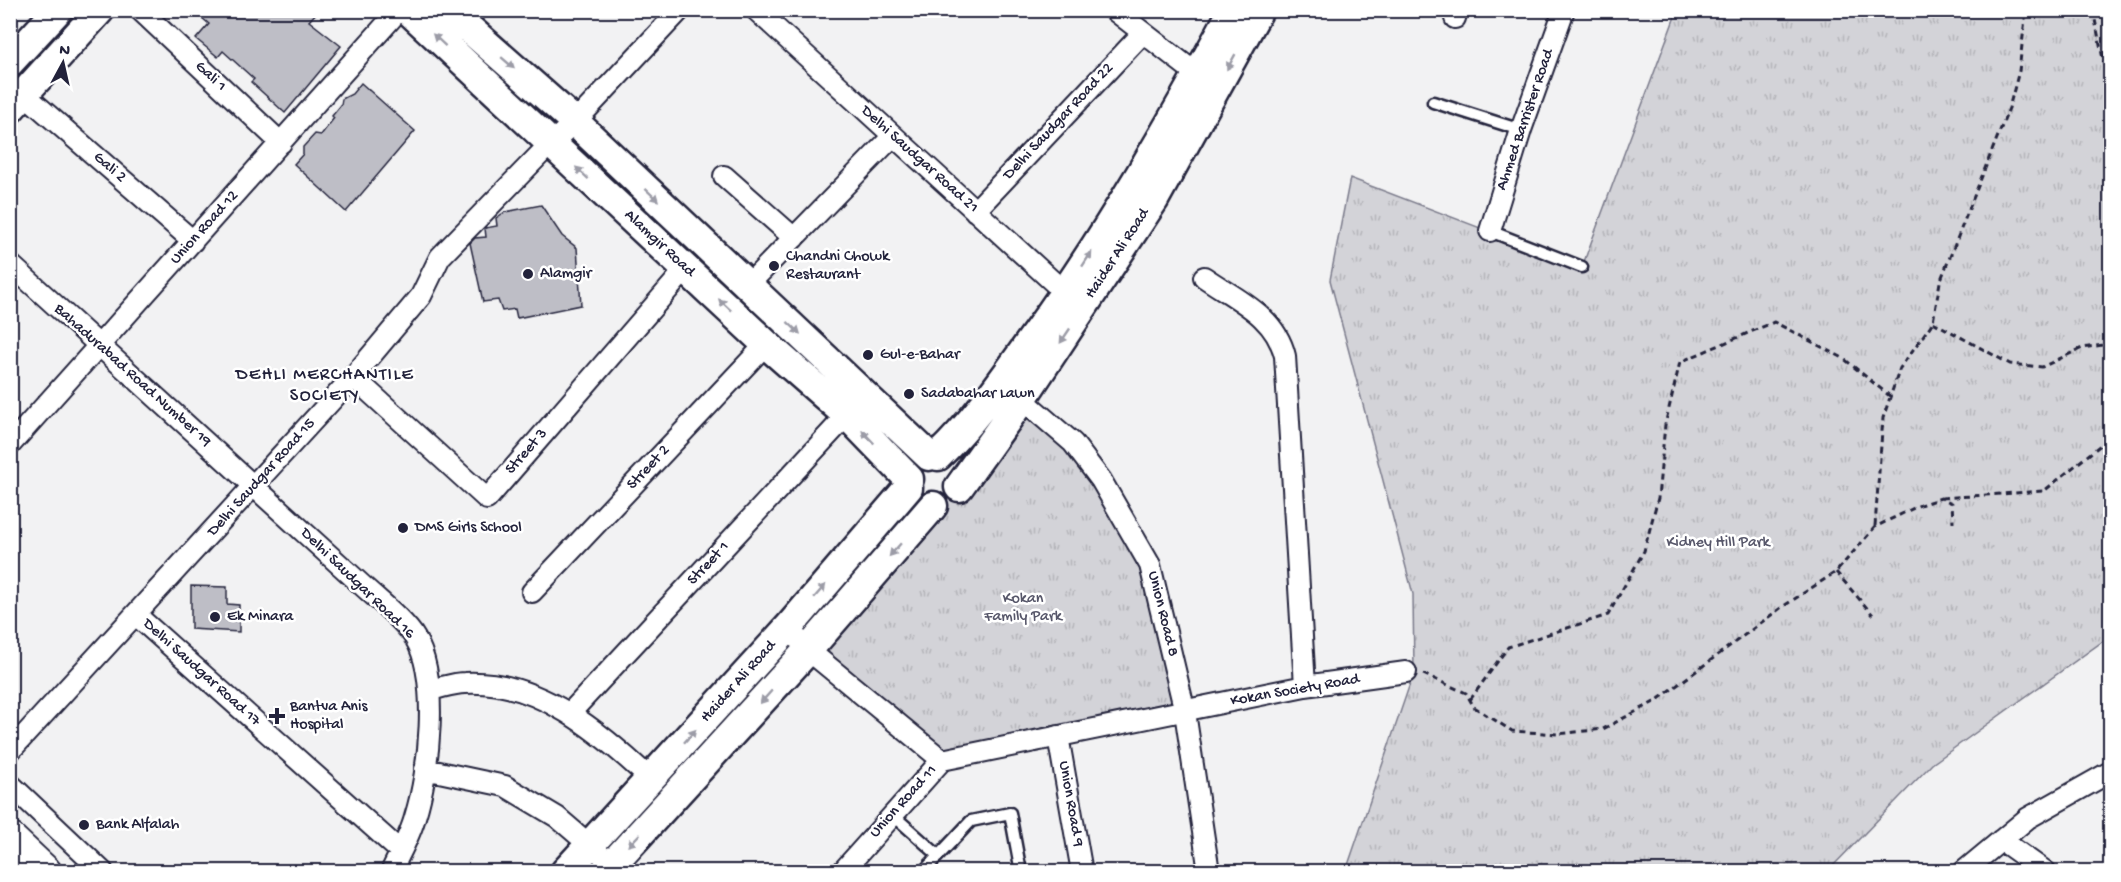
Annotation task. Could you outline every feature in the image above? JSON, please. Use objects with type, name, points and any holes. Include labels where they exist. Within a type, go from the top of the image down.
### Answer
[{"type":"main road","points":[[10,62],[58,10]]},
{"type":"main road","points":[[17,102],[100,10]]},
{"type":"main road","name":"Alamgir Road","points":[[408,10],[766,344],[847,415],[909,484]]},
{"type":"main road","name":"Alamgir Road","points":[[448,10],[575,122],[934,456]]},
{"type":"main road","name":"Haider Ali Road","points":[[934,456],[961,434],[1154,200],[1207,82],[1233,10]]},
{"type":"main road","name":"Haider Ali Road","points":[[1207,82],[1259,10]]},
{"type":"main road","name":"Haider Ali Road","points":[[959,487],[1022,399],[1073,301]]},
{"type":"main road","points":[[934,456],[946,459],[956,468],[959,487],[949,501],[933,506],[917,499],[909,484],[914,465],[934,456]]},
{"type":"main road","name":"Haider Ali Road","points":[[565,872],[788,628],[909,484]]},
{"type":"main road","name":"Haider Ali Road","points":[[610,869],[808,650],[933,506]]},
{"type":"main road","points":[[10,839],[45,872]]},
{"type":"main road","points":[[10,868],[14,872]]},
{"type":"street","name":"Gali 1","points":[[140,10],[280,143]]},
{"type":"street","name":"Union Road 12","points":[[10,445],[399,10]]},
{"type":"street","name":"Delhi Saudgar Road 15","points":[[10,751],[353,377],[422,296],[440,257],[550,144],[575,122],[680,10]]},
{"type":"street","name":"Delhi Saudgar Road 21","points":[[756,10],[1073,301]]},
{"type":"street","points":[[1114,10],[1142,34],[1207,82]]},
{"type":"street","name":"Ahmed Barrister Road","points":[[1490,231],[1521,130],[1564,10]]},
{"type":"street","name":"Delhi Saudgar Road 22","points":[[975,211],[1142,34]]},
{"type":"street","name":"Gali 2","points":[[17,102],[193,241]]},
{"type":"street","points":[[748,285],[893,136]]},
{"type":"street","points":[[724,176],[794,238]]},
{"type":"street","name":"Bahadurabad Road Number 19","points":[[10,264],[254,487]]},
{"type":"street","name":"Street 3","points":[[353,377],[487,499],[686,268]]},
{"type":"street","points":[[1204,277],[1271,324],[1281,340],[1285,356],[1305,686]]},
{"type":"street","name":"Street 2","points":[[532,592],[766,344]]},
{"type":"street","name":"Union Road 8","points":[[1022,399],[1066,436],[1087,461],[1101,480],[1150,565],[1185,712],[1209,872]]},
{"type":"street","name":"Street 1","points":[[570,713],[847,415]]},
{"type":"street","name":"Delhi Saudgar Road 16","points":[[254,487],[415,636],[425,660],[429,690],[425,769],[415,818],[391,872]]},
{"type":"street","name":"Delhi Saudgar Road 17","points":[[136,615],[400,851]]},
{"type":"street","points":[[788,628],[808,650],[942,760]]},
{"type":"street","name":"Kokan Society Road","points":[[942,760],[1305,686],[1406,672]]},
{"type":"street","points":[[429,690],[464,683],[488,684],[512,689],[570,713],[614,745],[651,780]]},
{"type":"street","name":"Union Road 9","points":[[1058,736],[1082,872]]},
{"type":"street","name":"Union Road 11","points":[[842,872],[942,760]]},
{"type":"street","points":[[425,769],[505,786],[557,817],[590,843],[610,869]]},
{"type":"street","points":[[1963,872],[2028,818],[2110,772]]},
{"type":"street","points":[[10,784],[103,872]]},
{"type":"street","points":[[2001,840],[2046,872]]},
{"type":"lane","points":[[1433,102],[1521,130]]},
{"type":"lane","points":[[1490,231],[1582,267]]},
{"type":"lane","points":[[923,872],[971,821],[1010,813],[1021,872]]},
{"type":"lane","points":[[893,815],[938,855]]},
{"type":"path","points":[[1875,527],[1883,418],[1900,368],[1933,322],[1940,282],[2009,108],[2019,71],[2026,10]]},
{"type":"path","points":[[2093,10],[2110,93]]},
{"type":"path","points":[[1470,700],[1508,647],[1608,615],[1644,551],[1658,498],[1665,425],[1680,362],[1774,321],[1844,358],[1890,398]]},
{"type":"path","points":[[1933,322],[2010,363],[2042,367],[2082,348],[2110,344]]},
{"type":"path","points":[[1406,672],[1437,678],[1466,693],[1474,707],[1512,731],[1558,734],[1603,729],[1656,701],[1782,607],[1836,572],[1875,527],[1920,505],[1941,498],[2044,491],[2103,443],[2110,433]]},
{"type":"path","points":[[1941,498],[1952,503],[1953,522]]},
{"type":"path","points":[[1836,572],[1873,615]]},
{"type":"green space","name":"Kidney Hill Park","points":[[1677,11],[2110,11],[2110,636],[1932,764],[1828,871],[1346,871],[1414,672],[1413,594],[1330,280],[1350,178],[1582,267]]},
{"type":"green space","name":"Kokan Family Park","points":[[1022,399],[1073,443],[1150,565],[1185,712],[942,760],[808,650],[981,457]]},
{"type":"building","points":[[193,10],[319,10],[309,21],[341,46],[285,113],[251,82],[254,79],[223,51],[218,57],[196,39],[209,24]]},
{"type":"building","points":[[361,83],[415,131],[346,212],[294,164],[303,154],[303,147],[315,134],[321,135],[334,118],[332,116],[341,105],[342,99],[352,94]]},
{"type":"building","name":"Alamgir","points":[[541,205],[562,236],[577,248],[581,305],[517,318],[515,309],[502,311],[498,300],[483,302],[470,243],[475,238],[486,237],[485,228],[497,226],[496,218],[505,212]]},
{"type":"building","name":"Ek Minara","points":[[191,586],[227,587],[227,604],[239,605],[239,632],[191,629]]},
{"type":"place","name":"Chandni Chowk Restaurant","points":[[774,266]]},
{"type":"place","name":"Alamgir","points":[[528,274]]},
{"type":"place","name":"Gul-e-Bahar","points":[[868,355]]},
{"type":"place","name":"Sadabahar Lawn","points":[[909,394]]},
{"type":"place","name":"DMS Girls School","points":[[403,528]]},
{"type":"place","name":"Ek Minara","points":[[215,617]]},
{"type":"place","name":"Bantva Anis Hospital","points":[[277,716]]},
{"type":"place","name":"Bank Alfalah","points":[[84,825]]},
{"type":"district","name":"DEHLI MERCHANTILE SOCIETY","points":[[325,385]]}]
